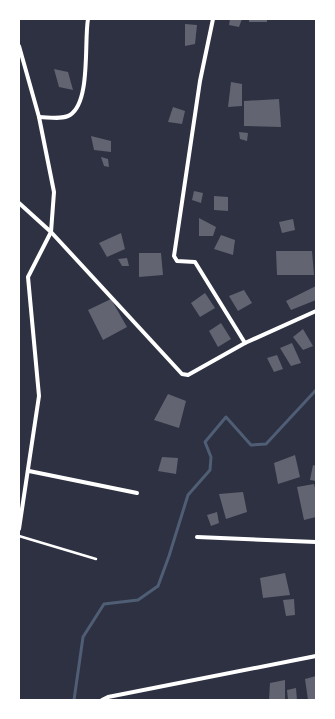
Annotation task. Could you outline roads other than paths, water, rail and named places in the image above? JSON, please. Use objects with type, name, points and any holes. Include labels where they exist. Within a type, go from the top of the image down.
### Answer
[{"type":"street","points":[[39,117],[70,115],[76,108],[86,78],[86,31],[88,19]]},
{"type":"street","points":[[213,19],[200,81],[174,256],[177,261],[195,262],[245,343]]},
{"type":"street","points":[[19,46],[39,117],[54,192],[51,232],[28,277],[39,396],[29,471],[19,529]]},
{"type":"street","points":[[19,203],[51,232],[182,374],[188,375],[245,343],[316,311]]},
{"type":"street","points":[[29,471],[137,493]]},
{"type":"street","points":[[197,537],[316,542]]},
{"type":"street","points":[[102,700],[108,697],[316,656]]},
{"type":"lane","points":[[19,536],[96,559]]},
{"type":"waterway","points":[[74,700],[83,637],[104,604],[138,600],[158,586],[188,495],[210,470],[211,457],[205,442],[226,417],[251,445],[266,444],[316,390]]}]
